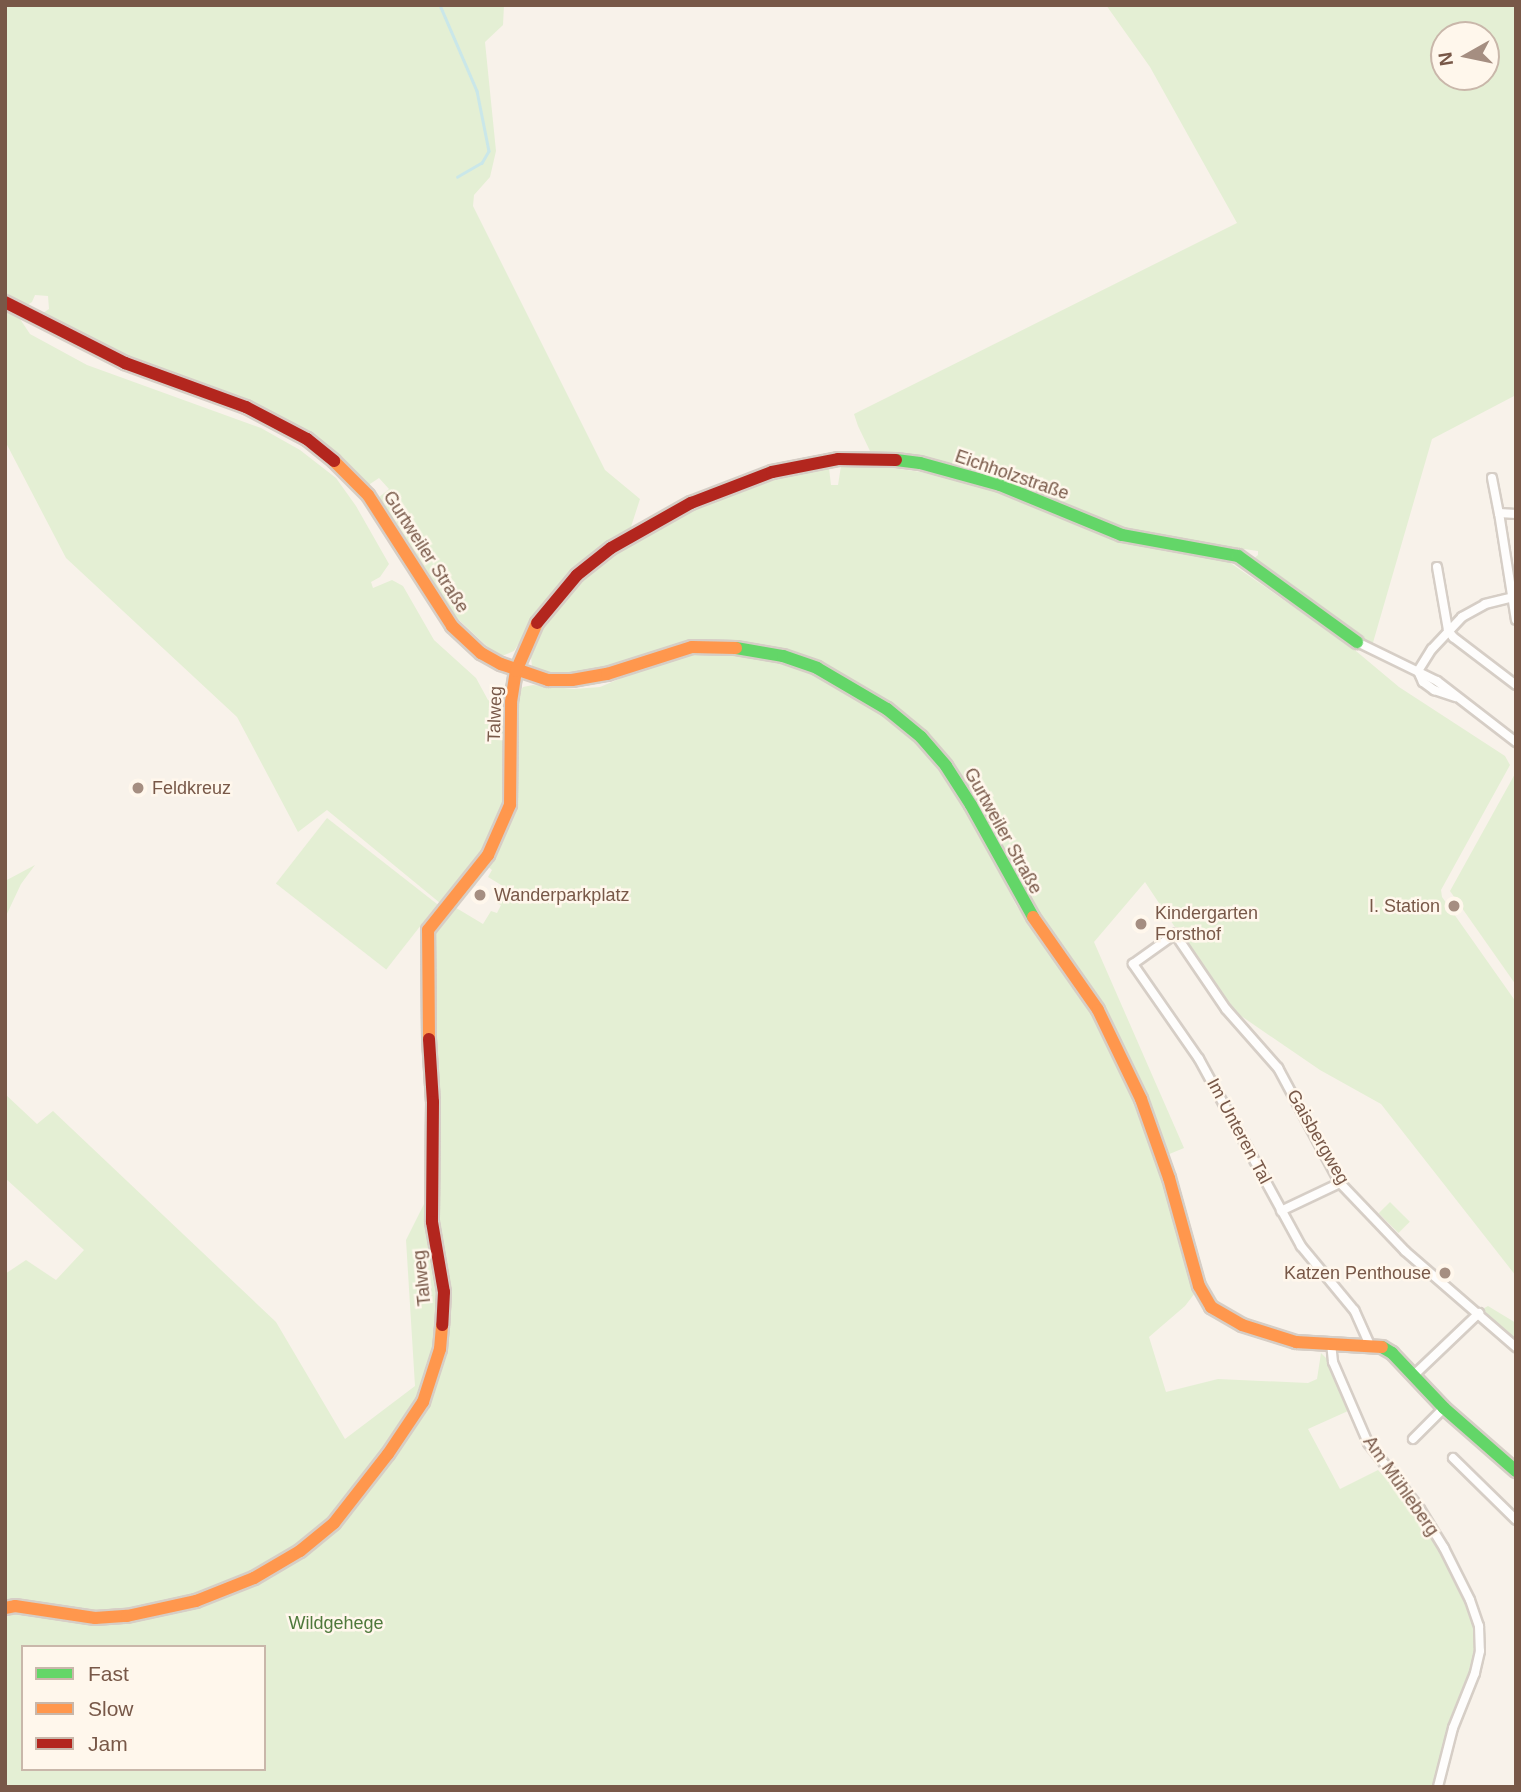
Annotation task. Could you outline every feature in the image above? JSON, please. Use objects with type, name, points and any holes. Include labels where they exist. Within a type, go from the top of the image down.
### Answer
[{"type":"street","name":"Gurtweiler Straße","points":[[5,302],[125,363],[246,407],[307,439],[339,465],[368,495],[400,540],[442,612],[463,638],[481,653],[516,671],[548,680],[591,678],[692,647],[722,646],[783,656],[817,668],[853,686],[895,716],[921,737],[946,766],[971,805],[1022,902],[1098,1010],[1111,1033],[1141,1099],[1207,1301],[1219,1313],[1268,1334],[1308,1344],[1369,1343],[1392,1353],[1444,1408],[1516,1471]]},
{"type":"street","name":"Eichholzstraße","points":[[516,671],[534,627],[555,597],[603,555],[655,522],[691,503],[772,472],[838,459],[866,457],[920,464],[1000,485],[1122,535],[1238,556],[1298,603],[1357,642],[1418,671],[1423,682],[1434,690],[1459,697],[1516,742]]},
{"type":"street","points":[[1492,478],[1516,620]]},
{"type":"street","points":[[1499,513],[1516,514]]},
{"type":"street","points":[[1437,567],[1448,630],[1472,654],[1516,685]]},
{"type":"street","points":[[1418,671],[1448,630],[1462,617],[1486,604],[1514,596]]},
{"type":"street","name":"Talweg","points":[[5,1608],[15,1606],[95,1618],[127,1616],[196,1601],[254,1578],[300,1551],[334,1522],[388,1454],[423,1402],[440,1349],[444,1292],[432,1222],[433,1102],[426,1005],[428,930],[474,876],[488,855],[510,805],[511,702],[516,671]]},
{"type":"street","name":"Gaisbergweg","points":[[1175,934],[1226,1009],[1278,1068],[1340,1183],[1405,1251],[1516,1347]]},
{"type":"street","name":"Im Unteren Tal","points":[[1175,934],[1133,964],[1199,1059],[1301,1246],[1354,1310],[1369,1343]]},
{"type":"street","points":[[1281,1211],[1340,1183]]},
{"type":"street","points":[[1414,1375],[1479,1313]]},
{"type":"street","name":"Am Mühleberg","points":[[1331,1343],[1333,1362],[1368,1443],[1420,1509],[1460,1579],[1479,1626],[1480,1651],[1475,1673],[1453,1728],[1438,1787]]},
{"type":"street","points":[[1413,1440],[1444,1408]]},
{"type":"street","points":[[1452,1458],[1516,1520]]},
{"type":"green space","points":[[5,5],[504,5],[503,25],[485,42],[496,151],[490,177],[474,195],[473,206],[605,470],[640,499],[630,530],[574,570],[552,593],[514,651],[502,656],[493,652],[457,618],[378,498],[389,489],[379,478],[367,486],[309,433],[269,411],[93,345],[40,315],[49,309],[48,296],[35,295],[32,302],[24,307],[5,296]]},
{"type":"green space","points":[[1106,5],[1516,5],[1516,395],[1432,439],[1372,646],[1298,597],[1251,561],[1258,555],[1258,551],[1123,532],[1073,510],[870,451],[854,414],[1237,223],[1150,67]]},
{"type":"green space","points":[[5,311],[20,319],[30,334],[87,365],[261,428],[300,450],[336,478],[356,506],[389,564],[380,577],[371,582],[373,588],[392,580],[403,586],[434,640],[476,678],[488,700],[505,709],[507,779],[504,804],[470,873],[440,903],[327,810],[298,832],[237,717],[66,558],[5,441]]},
{"type":"green space","points":[[864,464],[921,472],[996,489],[1119,539],[1164,551],[1229,562],[1350,646],[1399,687],[1505,756],[1510,765],[1441,890],[1442,897],[1516,1002],[1516,1276],[1381,1104],[1320,1070],[1228,1007],[1145,882],[1094,942],[1184,1148],[1167,1155],[1136,1075],[1024,899],[973,804],[888,704],[854,682],[818,664],[691,644],[570,676],[546,674],[532,667],[530,647],[539,630],[582,577],[636,541],[666,523],[729,494],[770,480],[829,468],[831,485],[838,485],[841,466]]},
{"type":"green space","name":"Wildgehege","points":[[722,652],[782,662],[814,673],[885,714],[918,743],[967,809],[1016,905],[1093,1017],[1131,1088],[1157,1159],[1195,1293],[1185,1306],[1149,1337],[1166,1392],[1218,1379],[1308,1383],[1317,1379],[1321,1353],[1329,1361],[1348,1411],[1308,1429],[1340,1489],[1378,1470],[1416,1511],[1441,1550],[1467,1603],[1475,1628],[1476,1652],[1433,1787],[5,1787],[5,1274],[26,1260],[56,1280],[84,1250],[5,1178],[5,1094],[37,1124],[53,1111],[276,1322],[345,1439],[415,1386],[406,1240],[429,1194],[433,932],[453,906],[483,924],[491,911],[497,913],[501,905],[496,903],[506,888],[488,877],[492,870],[486,865],[511,820],[515,805],[517,697],[523,687],[533,685],[574,689],[600,687],[657,663],[695,654]]},
{"type":"green space","points":[[1516,772],[1516,985],[1450,891]]},
{"type":"green space","points":[[327,818],[437,904],[386,970],[276,883]]},
{"type":"green space","points":[[35,865],[21,884],[5,918],[5,881]]},
{"type":"green space","points":[[1390,1202],[1410,1222],[1398,1233],[1379,1213]]},
{"type":"green space","points":[[1488,1306],[1516,1323],[1516,1344],[1481,1310]]},
{"type":"waterway","points":[[440,5],[477,91],[489,151],[482,163],[458,177]]},
{"type":"traffic: fast","points":[[896,460],[920,463],[1000,485],[1122,535],[1238,556],[1357,642]]},
{"type":"traffic: fast","points":[[736,648],[783,656],[817,668],[887,709],[921,737],[946,766],[971,805],[1033,917]]},
{"type":"traffic: fast","points":[[1382,1347],[1392,1353],[1444,1408],[1516,1471]]},
{"type":"traffic: slow","points":[[334,461],[368,495],[452,626],[481,653],[501,664],[548,680],[572,680],[607,674],[692,647],[736,648]]},
{"type":"traffic: slow","points":[[429,1039],[428,930],[488,855],[510,805],[511,702],[516,671],[537,623]]},
{"type":"traffic: slow","points":[[1033,917],[1098,1010],[1141,1099],[1169,1178],[1199,1286],[1211,1307],[1242,1325],[1296,1342],[1382,1347]]},
{"type":"traffic: slow","points":[[5,1608],[15,1606],[95,1618],[127,1616],[196,1601],[254,1578],[300,1551],[334,1523],[388,1454],[423,1402],[440,1349],[442,1325]]},
{"type":"traffic: jam","points":[[5,302],[125,363],[246,407],[307,439],[334,461]]},
{"type":"traffic: jam","points":[[537,623],[577,575],[611,548],[691,503],[772,472],[838,459],[896,460]]},
{"type":"traffic: jam","points":[[429,1039],[433,1102],[432,1222],[444,1292],[442,1325]]},
{"type":"place","name":"Feldkreuz","points":[[138,788]]},
{"type":"place","name":"Wanderparkplatz","points":[[480,895]]},
{"type":"place","name":"I. Station","points":[[1454,906]]},
{"type":"place","name":"Kindergarten Forsthof","points":[[1141,924]]},
{"type":"place","name":"Katzen Penthouse","points":[[1445,1273]]}]
